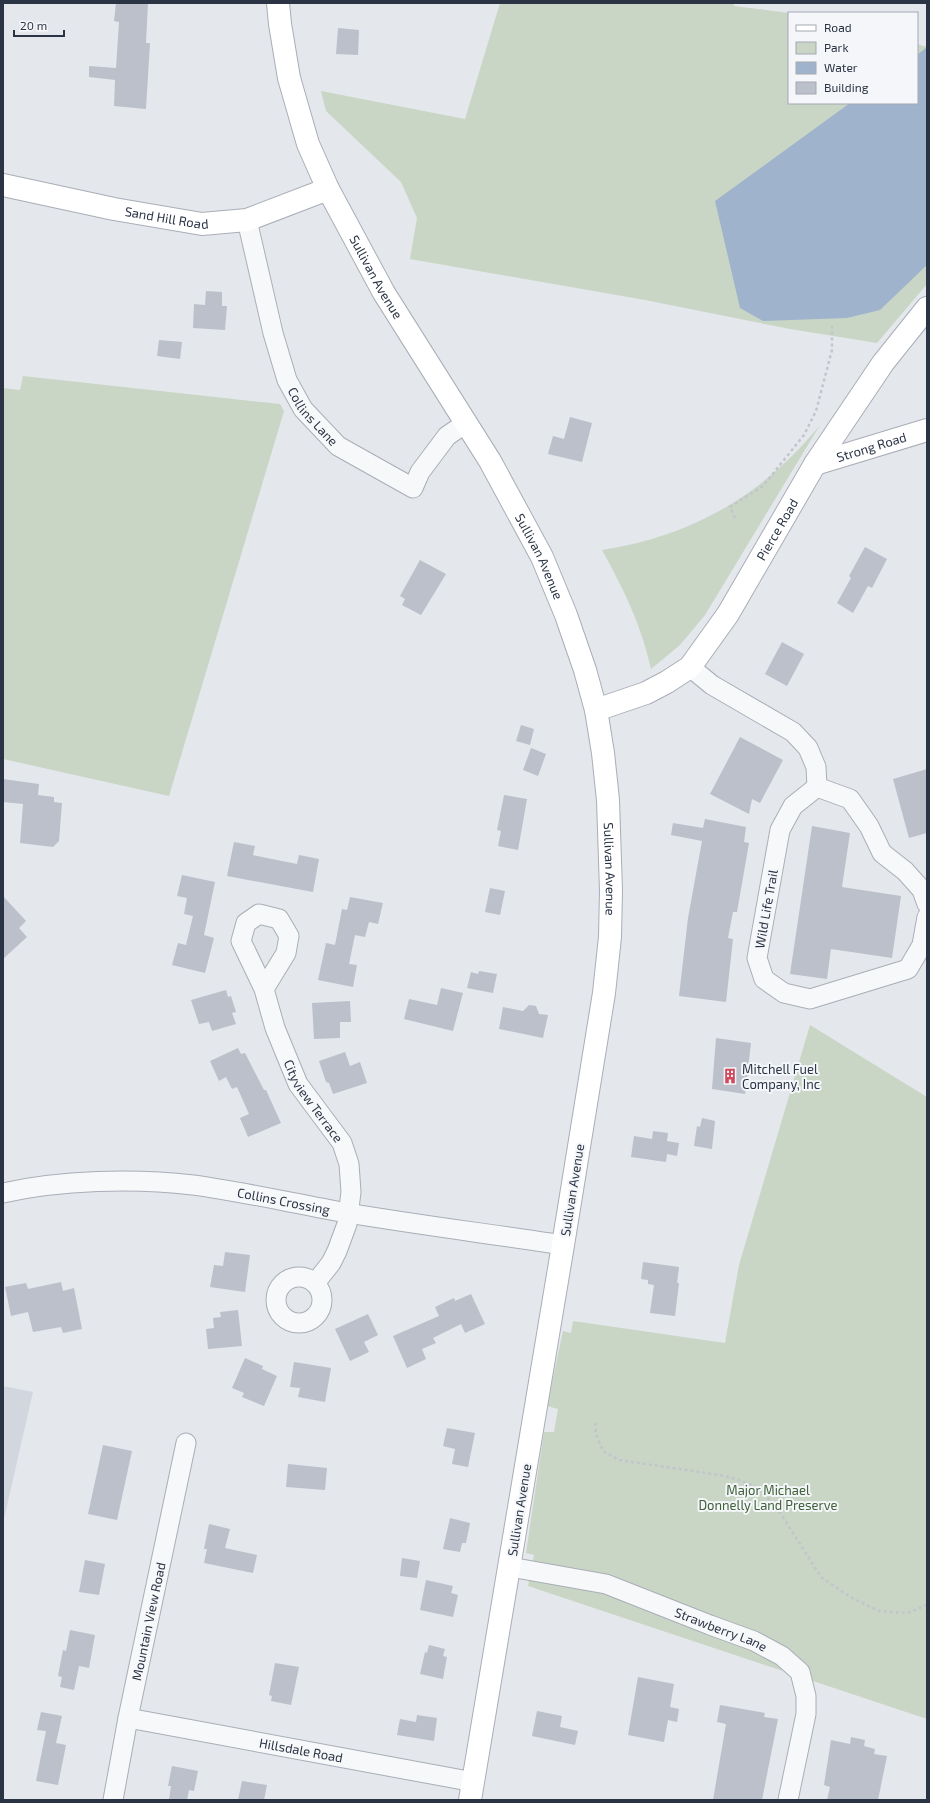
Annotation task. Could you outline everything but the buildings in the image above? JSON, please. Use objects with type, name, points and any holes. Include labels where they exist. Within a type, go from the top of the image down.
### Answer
[{"type":"main road","name":"Sullivan Avenue","points":[[278,3],[289,78],[308,144],[328,188],[384,293],[490,461],[542,557],[566,615],[585,670],[596,710],[603,753],[608,800],[611,891],[610,937],[604,993],[472,1791]]},
{"type":"main road","name":"Sand Hill Road","points":[[3,185],[114,209],[202,224],[247,220],[328,188]]},
{"type":"main road","name":"Pierce Road","points":[[596,710],[646,693],[690,667],[728,614],[815,464],[883,363],[927,308]]},
{"type":"main road","name":"Strong Road","points":[[815,464],[927,430]]},
{"type":"street","name":"Collins Lane","points":[[247,220],[273,333],[287,380],[303,409],[338,446],[413,488],[420,472],[447,436],[466,423]]},
{"type":"street","points":[[690,667],[712,685],[793,732],[808,748],[816,767],[817,787],[850,799],[870,826],[882,853],[905,870],[922,890],[927,904]]},
{"type":"street","name":"Wild Life Trail","points":[[817,787],[793,806],[780,830],[757,958],[764,979],[784,993],[810,999],[908,969],[922,945],[927,917]]},
{"type":"street","name":"Cityview Terrace","points":[[264,989],[275,1028],[298,1084],[342,1143],[350,1164],[351,1192],[349,1213],[344,1236],[331,1263],[316,1282]]},
{"type":"street","name":"Collins Crossing","points":[[3,1193],[21,1189],[81,1183],[136,1182],[192,1185],[349,1213],[563,1245]]},
{"type":"street","name":"Mountain View Road","points":[[113,1800],[128,1718],[186,1443]]},
{"type":"street","name":"Strawberry Lane","points":[[510,1567],[606,1584],[754,1641],[782,1656],[800,1672],[806,1696],[806,1714],[788,1800]]},
{"type":"street","name":"Hillsdale Road","points":[[128,1718],[472,1791]]},
{"type":"path","points":[[735,518],[730,507],[764,486],[804,435],[816,411],[832,350],[832,325]]},
{"type":"path","points":[[595,1423],[596,1434],[603,1451],[619,1460],[720,1475],[739,1480],[759,1488],[779,1511],[821,1577],[850,1597],[879,1611],[907,1613],[927,1605]]},
{"type":"shaded area","points":[[3,1386],[33,1392],[3,1523]]},
{"type":"green space","points":[[500,3],[734,3],[734,6],[788,13],[788,104],[918,104],[918,44],[927,47],[927,284],[877,343],[790,329],[645,300],[410,259],[417,218],[401,182],[326,111],[321,91],[465,119]]},
{"type":"green space","points":[[23,376],[280,404],[284,411],[169,796],[3,759],[3,388],[20,390]]},
{"type":"green space","points":[[820,425],[705,615],[680,645],[651,669],[637,622],[618,579],[602,550],[635,544],[666,535],[723,509],[774,473],[798,450]]},
{"type":"green space","name":"Major Michael Donnelly Land Preserve","points":[[810,1025],[927,1097],[927,1719],[528,1586],[534,1555],[526,1553],[544,1432],[554,1432],[558,1409],[547,1406],[563,1331],[571,1333],[573,1321],[725,1343],[739,1265]]},
{"type":"water","points":[[927,47],[927,265],[880,310],[847,318],[763,321],[740,308],[715,201],[849,104],[918,104],[918,54]]},
{"type":"place","name":"Mitchell Fuel Company, Inc","points":[[730,1076]]}]
